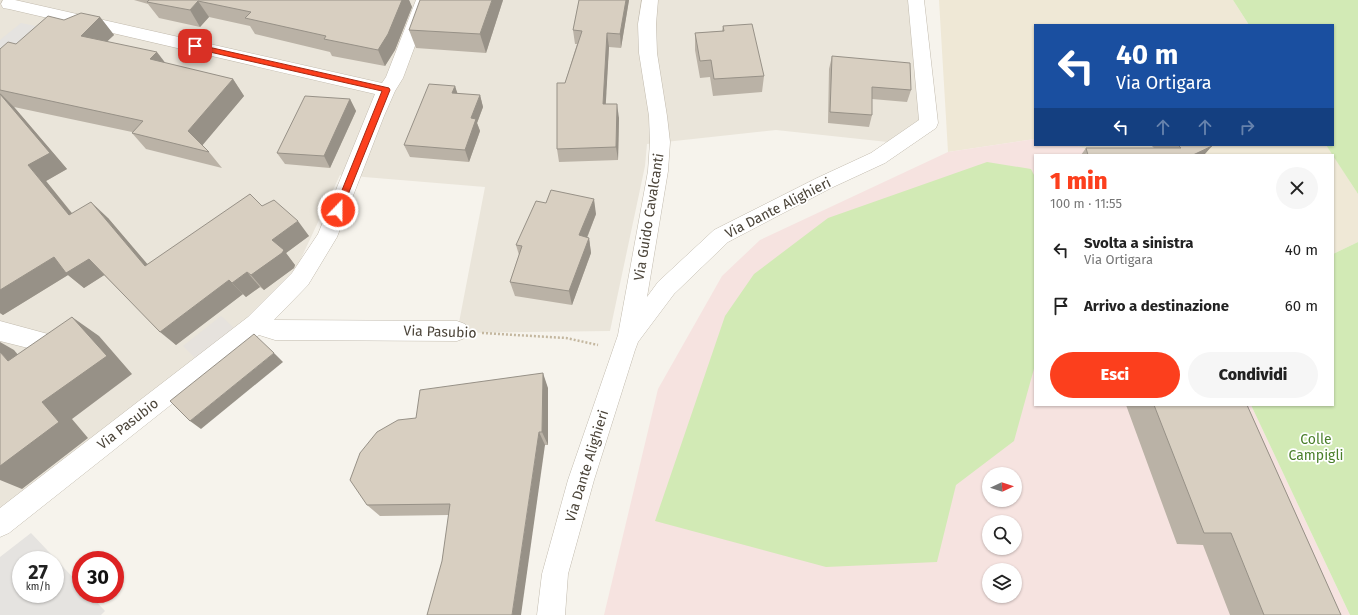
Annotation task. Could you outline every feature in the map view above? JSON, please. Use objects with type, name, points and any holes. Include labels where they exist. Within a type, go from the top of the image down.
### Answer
[{"type":"street","name":"Via Pasubio","points":[[0,524],[256,324],[300,279],[328,237],[386,90],[394,78],[424,0]]},
{"type":"street","name":"Via Guido Cavalcanti","points":[[626,344],[658,171],[660,142],[648,53],[647,24],[650,0]]},
{"type":"street","name":"Via Dante Alighieri","points":[[551,615],[555,574],[581,480],[626,344],[666,288],[721,236],[824,183],[878,158],[929,123],[916,0]]},
{"type":"street","points":[[7,5],[386,90]]},
{"type":"street","name":"Via Pasubio","points":[[256,324],[275,330],[457,331]]},
{"type":"street","points":[[0,331],[40,341]]},
{"type":"path","name":"Via Pasubio","points":[[457,331],[566,338],[626,344]]},
{"type":"shaded area","points":[[0,0],[914,0],[925,113],[897,143],[776,130],[647,144],[645,166],[610,331],[457,333],[485,187],[340,175],[298,265],[245,328],[0,515]]},
{"type":"shaded area","points":[[939,0],[1233,0],[1248,24],[1034,24],[1034,139],[948,152]]},
{"type":"shaded area","points":[[21,23],[56,30],[0,79],[0,40]]},
{"type":"shaded area","points":[[1034,139],[1034,146],[1078,146],[1095,154],[1034,154],[1034,406],[1251,406],[1350,615],[604,615],[658,389],[722,276],[760,240],[948,152]]},
{"type":"shaded area","points":[[1078,146],[1327,146],[1332,154],[1095,154]]},
{"type":"shaded area","points":[[1334,157],[1358,194],[1358,242],[1334,254]]},
{"type":"shaded area","points":[[221,316],[234,328],[196,359],[183,346]]},
{"type":"shaded area","points":[[31,533],[48,551],[12,551],[12,603],[64,603],[64,568],[72,576],[72,603],[97,603],[105,611],[101,615],[0,615],[0,557]]},
{"type":"green space","points":[[1233,0],[1358,0],[1358,194],[1334,157],[1334,154],[1332,154],[1327,146],[1334,146],[1334,24],[1248,24]]},
{"type":"green space","points":[[987,162],[1031,169],[1034,175],[1034,369],[1014,441],[956,485],[937,562],[826,567],[655,521],[725,316],[754,274],[828,218]]},
{"type":"green space","name":"Colle Campigli","points":[[1358,242],[1358,615],[1350,615],[1251,406],[1334,406],[1334,254]]},
{"type":"building","points":[[149,0],[402,0],[388,34],[378,50],[324,39],[326,36],[245,18],[251,12],[198,1],[190,10],[147,2]]},
{"type":"building","points":[[420,0],[492,0],[480,34],[409,30]]},
{"type":"building","points":[[579,0],[626,0],[620,34],[607,33],[603,104],[617,104],[616,147],[557,149],[557,83],[565,83],[582,31],[573,30]]},
{"type":"building","points":[[81,13],[100,17],[81,36],[157,52],[150,59],[233,79],[188,131],[209,152],[132,133],[143,121],[0,90],[0,49],[8,42],[16,44],[48,16],[64,20]]},
{"type":"building","points":[[752,24],[764,76],[714,79],[711,60],[700,61],[695,33],[724,31],[723,26]]},
{"type":"building","points":[[832,56],[910,63],[911,90],[872,87],[872,115],[830,112]]},
{"type":"building","points":[[429,84],[455,86],[452,93],[480,95],[471,118],[476,119],[465,150],[404,145]]},
{"type":"building","points":[[0,94],[50,153],[28,165],[69,215],[91,202],[145,266],[250,194],[262,206],[274,200],[298,221],[272,240],[284,250],[251,275],[247,272],[232,283],[229,280],[160,332],[89,259],[66,273],[54,257],[0,290]]},
{"type":"building","points":[[305,96],[350,99],[324,156],[277,153]]},
{"type":"building","points":[[1179,146],[1212,146],[1195,154],[1088,154],[1086,148],[1181,148]]},
{"type":"building","points":[[551,190],[594,199],[579,235],[589,238],[569,291],[510,282],[522,246],[516,245],[536,201],[546,203]]},
{"type":"building","points":[[72,317],[107,356],[42,402],[59,422],[0,466],[0,352],[8,361]]},
{"type":"building","points":[[254,334],[274,353],[190,421],[170,401]]},
{"type":"building","points":[[543,373],[542,432],[539,432],[512,615],[427,615],[442,561],[450,504],[367,505],[350,480],[360,453],[377,432],[398,420],[416,418],[420,390]]},
{"type":"building","points":[[1154,406],[1247,406],[1341,615],[1264,615],[1231,533],[1204,533]]},
{"type":"route","points":[[195,46],[386,90],[338,210]]}]
